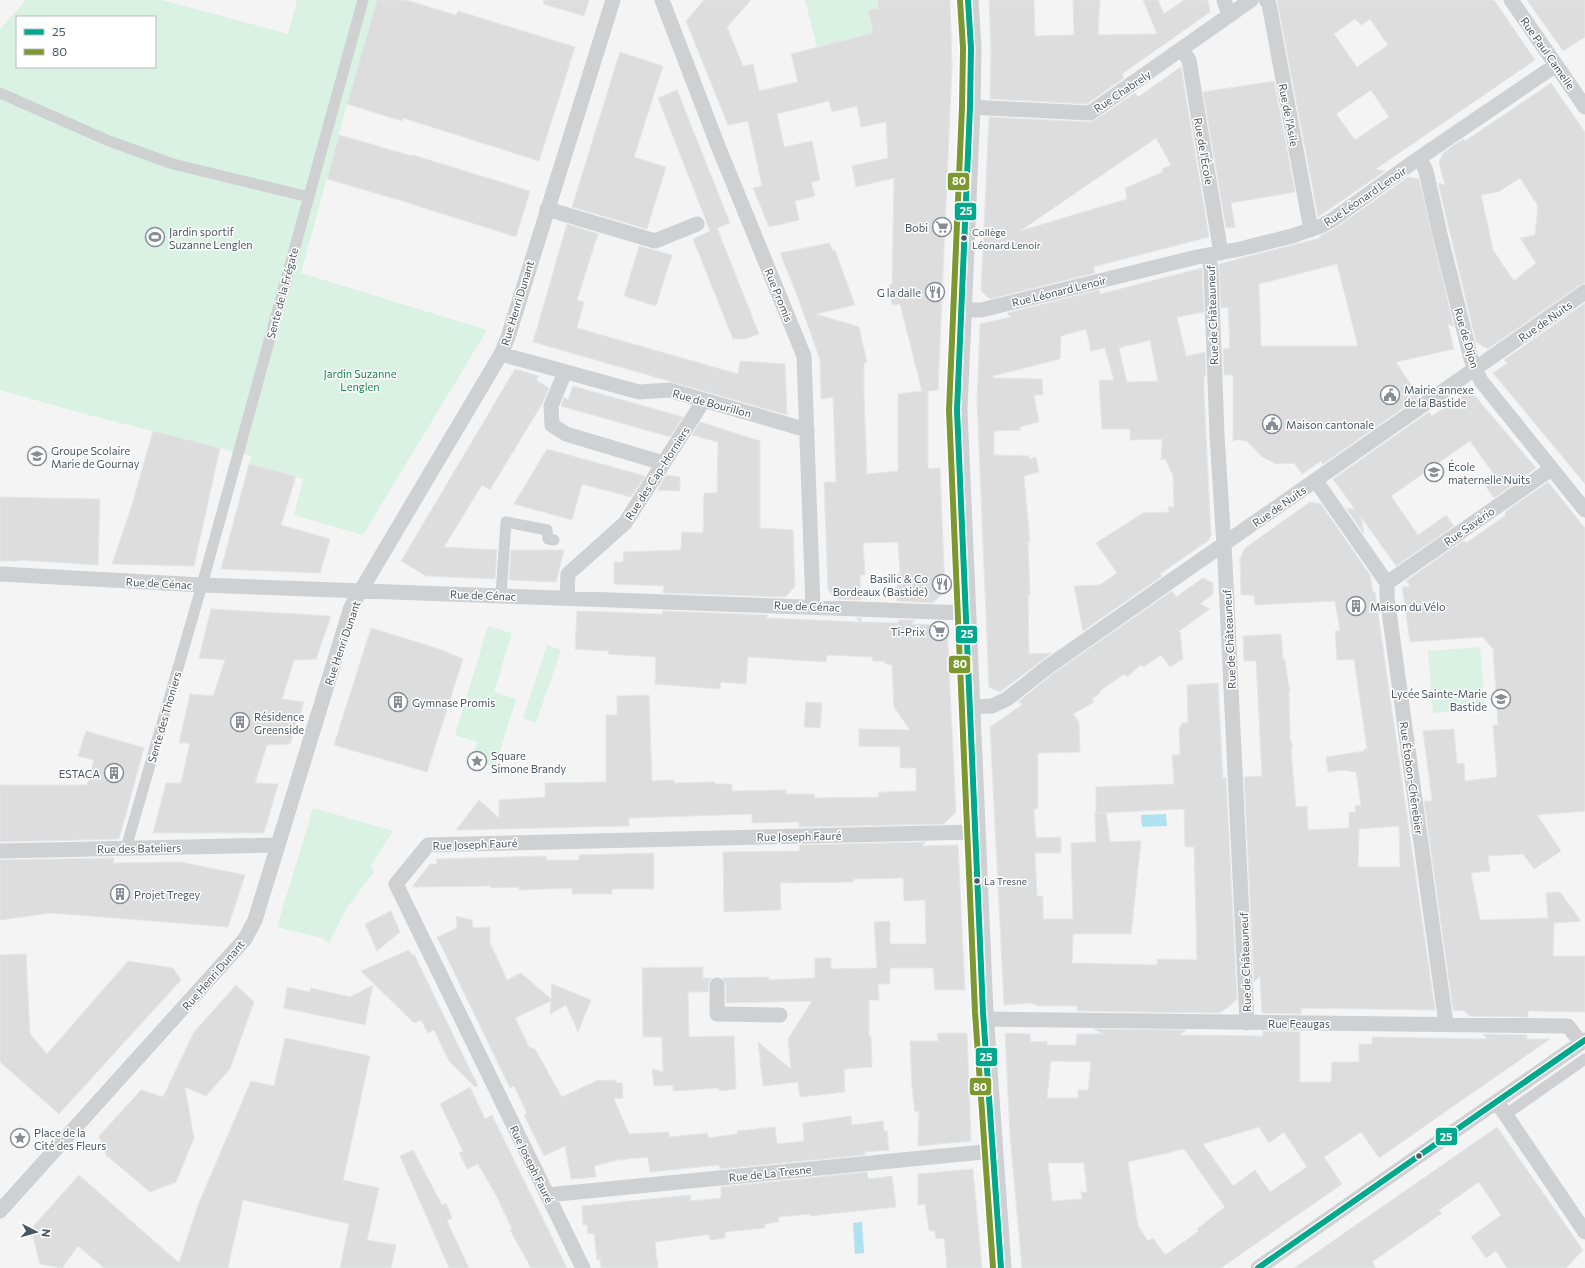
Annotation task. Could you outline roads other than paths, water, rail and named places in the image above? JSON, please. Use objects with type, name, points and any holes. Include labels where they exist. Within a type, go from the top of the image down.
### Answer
[{"type":"main road","points":[[968,0],[971,48],[970,107],[957,410],[984,1018],[1001,1268]]},
{"type":"street","name":"Sente de la Frégate","points":[[202,585],[363,0]]},
{"type":"street","name":"Rue Henri Dunant","points":[[0,1211],[245,939],[255,920],[351,607],[501,354],[508,337],[547,209],[614,0]]},
{"type":"street","name":"Rue Promis","points":[[662,0],[718,146],[804,356],[813,606]]},
{"type":"street","points":[[1224,0],[1229,16]]},
{"type":"street","name":"Rue Chabrely","points":[[970,107],[1090,113],[1182,50],[1251,0]]},
{"type":"street","name":"Rue de l'Asile","points":[[1266,0],[1269,4],[1311,230]]},
{"type":"street","name":"Rue Paul Camelle","points":[[1510,0],[1585,107]]},
{"type":"street","name":"Rue de l'École","points":[[1182,50],[1189,60],[1215,254]]},
{"type":"street","name":"Rue Léonard Lenoir","points":[[962,310],[981,310],[1311,230],[1332,220],[1556,65]]},
{"type":"street","points":[[0,93],[109,141],[173,164],[309,197]]},
{"type":"street","name":"Rue de Dijon","points":[[1420,158],[1426,171],[1443,249],[1475,370],[1481,380],[1585,510]]},
{"type":"street","points":[[547,209],[655,241],[697,224]]},
{"type":"street","name":"Rue de Châteauneuf","points":[[1215,254],[1211,270],[1217,436],[1224,545],[1247,1023]]},
{"type":"street","name":"Rue de Nuits","points":[[969,707],[992,706],[1007,699],[1049,666],[1585,292]]},
{"type":"street","name":"Rue de Bourillon","points":[[501,354],[639,392],[669,390],[807,430]]},
{"type":"street","points":[[565,372],[551,406],[552,425],[566,434],[663,463]]},
{"type":"street","name":"Rue des Cap-Horniers","points":[[566,598],[568,574],[625,523],[704,400]]},
{"type":"street","name":"Rue Savério","points":[[1388,583],[1551,469]]},
{"type":"street","points":[[1316,481],[1388,583]]},
{"type":"street","points":[[501,595],[506,522],[547,530],[548,539],[554,540]]},
{"type":"street","name":"Rue de Cénac","points":[[0,574],[202,585],[813,606],[966,613]]},
{"type":"street","name":"Rue Étobon-Chênebier","points":[[1388,583],[1388,604],[1446,1011],[1446,1024]]},
{"type":"street","name":"Sente des Thoniers","points":[[126,848],[202,585]]},
{"type":"street","name":"Rue Joseph Fauré","points":[[583,1268],[396,884],[428,845],[975,832]]},
{"type":"street","name":"Rue des Bateliers","points":[[0,851],[277,845]]},
{"type":"street","points":[[717,985],[717,1014],[780,1015]]},
{"type":"street","name":"Rue Feaugas","points":[[984,1018],[1247,1023],[1568,1026],[1583,1042]]},
{"type":"street","points":[[1258,1268],[1583,1042]]},
{"type":"street","points":[[1505,1115],[1585,1059]]},
{"type":"street","points":[[1497,1102],[1585,1231]]},
{"type":"street","name":"Rue de La Tresne","points":[[548,1195],[993,1151]]},
{"type":"water","points":[[1166,814],[1167,826],[1142,827],[1141,815]]},
{"type":"water","points":[[862,1222],[864,1253],[855,1254],[853,1223]]},
{"type":"place","name":"Bobi","points":[[942,227]]},
{"type":"place","name":"Jardin sportif Suzanne Lenglen","points":[[155,237]]},
{"type":"place","name":"Collège Léonard Lenoir","points":[[964,238]]},
{"type":"place","name":"G la dalle","points":[[935,292]]},
{"type":"place","name":"Mairie annexe de la Bastide","points":[[1390,395]]},
{"type":"place","name":"Maison cantonale","points":[[1272,424]]},
{"type":"place","name":"Groupe Scolaire Marie de Gournay","points":[[37,456]]},
{"type":"place","name":"École maternelle Nuits","points":[[1434,472]]},
{"type":"place","name":"Basilic & Co Bordeaux (Bastide)","points":[[942,584]]},
{"type":"place","name":"Maison du Vélo","points":[[1356,606]]},
{"type":"place","name":"Ti-Prix","points":[[939,631]]},
{"type":"place","name":"Lycée Sainte-Marie Bastide","points":[[1501,699]]},
{"type":"place","name":"Gymnase Promis","points":[[398,702]]},
{"type":"place","name":"Résidence Greenside","points":[[240,722]]},
{"type":"place","name":"Square Simone Brandy","points":[[477,761]]},
{"type":"place","name":"ESTACA","points":[[114,773]]},
{"type":"place","name":"La Tresne","points":[[977,881]]},
{"type":"place","name":"Projet Tregey","points":[[120,894]]},
{"type":"place","name":"Place de la Cité des Fleurs","points":[[20,1138]]},
{"type":"park label","name":"Jardin Suzanne Lenglen","points":[[360,379]]}]
